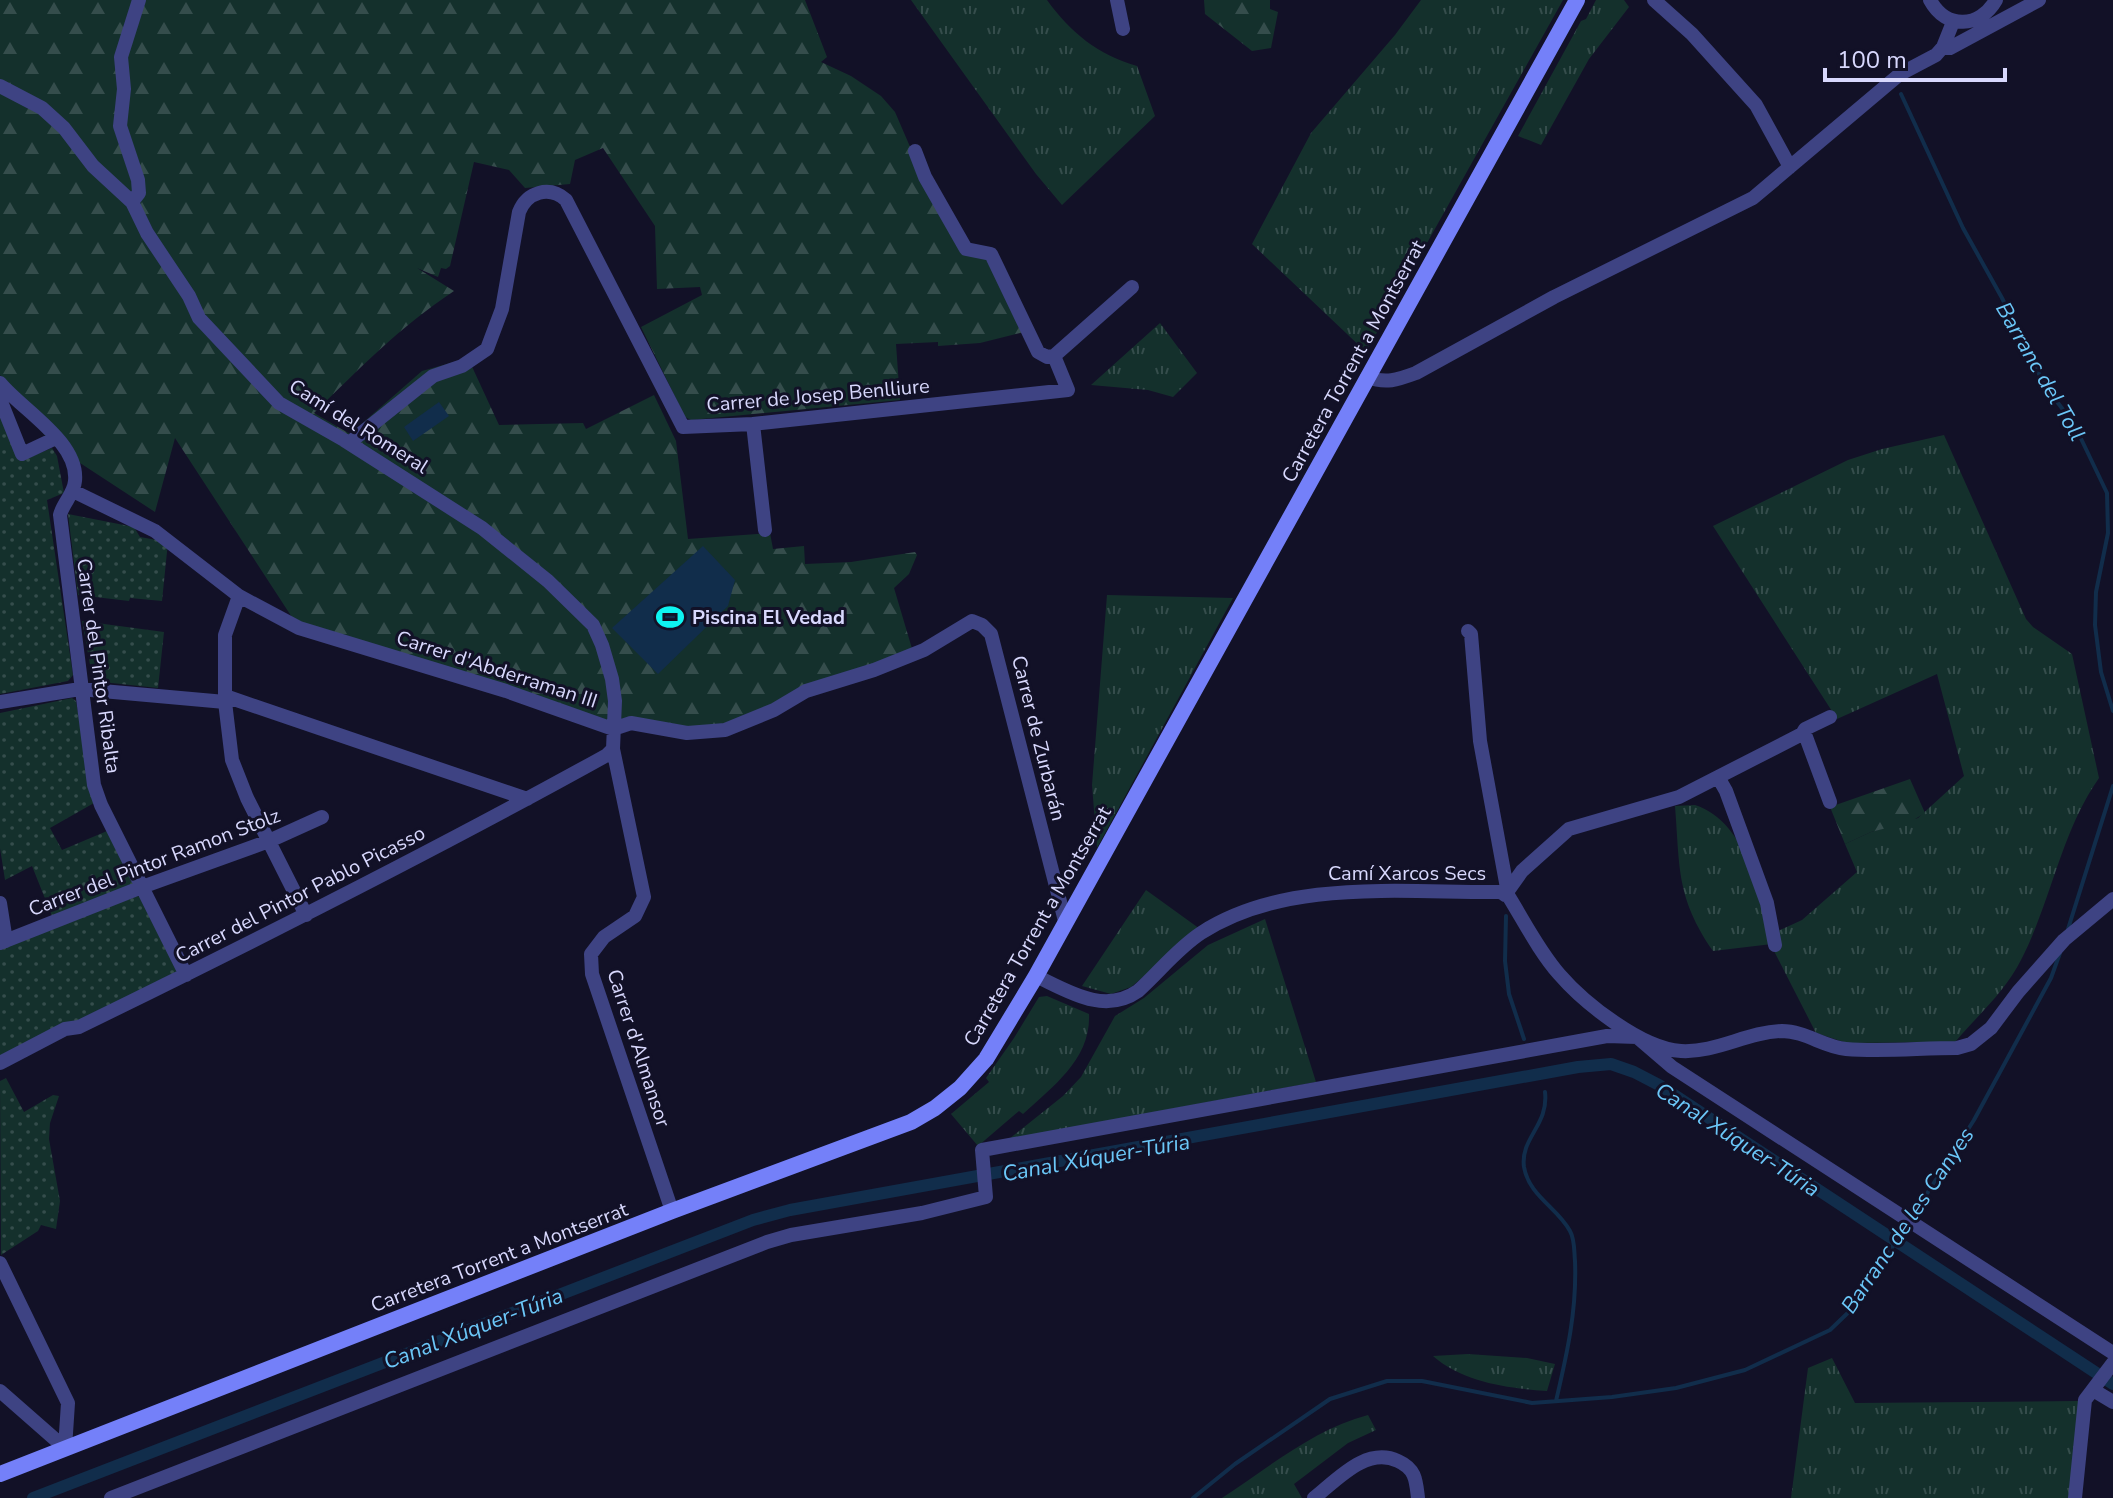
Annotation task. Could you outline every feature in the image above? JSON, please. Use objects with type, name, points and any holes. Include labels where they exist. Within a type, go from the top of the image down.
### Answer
[{"type":"main road","name":"Carretera Torrent a Montserrat","points":[[0,1474],[672,1211],[883,1134],[935,1108],[960,1088],[986,1059],[1036,976],[1577,0]]},
{"type":"street","points":[[132,202],[139,193],[138,180],[120,126],[124,89],[121,57],[139,0]]},
{"type":"street","points":[[1117,0],[1123,29]]},
{"type":"street","points":[[1654,0],[1692,34],[1756,105],[1790,167]]},
{"type":"street","points":[[1930,0],[1942,16],[1953,22],[1965,23],[1981,18],[1996,0]]},
{"type":"street","points":[[1943,47],[1950,48],[2039,0]]},
{"type":"street","points":[[1367,377],[1381,382],[1396,381],[1416,373],[1554,297],[1753,198],[1900,74],[1936,55],[1943,47],[1953,22]]},
{"type":"street","name":"Camí del Romeral","points":[[0,86],[42,108],[64,128],[93,166],[132,202],[147,233],[189,296],[199,318],[279,403],[349,443],[482,528],[580,610],[593,625],[609,668],[615,701],[613,729]]},
{"type":"street","points":[[915,151],[925,177],[966,249],[991,254],[1038,352],[1047,357],[1054,356],[1132,287]]},
{"type":"street","name":"Carrer de Josep Benlliure","points":[[349,443],[433,376],[462,366],[487,349],[502,309],[506,276],[523,202],[537,192],[559,194],[566,200],[683,427],[753,424],[1068,390],[1054,356]]},
{"type":"street","points":[[0,389],[22,454],[56,438]]},
{"type":"street","points":[[0,389],[56,438],[75,468],[73,491]]},
{"type":"street","points":[[753,424],[765,530]]},
{"type":"street","name":"Carrer d'Abderraman III","points":[[73,491],[155,531],[239,596],[299,628],[506,691],[613,729],[631,723],[687,733],[725,730],[774,710],[806,691],[874,670],[924,650],[972,621]]},
{"type":"street","name":"Carrer del Pintor Ribalta","points":[[73,491],[62,505],[60,515],[94,785],[101,805],[186,975]]},
{"type":"street","points":[[239,596],[225,635],[225,699],[232,760],[247,798],[306,915]]},
{"type":"street","name":"Carrer de Zurbarán","points":[[972,621],[991,634],[1065,921]]},
{"type":"street","points":[[1468,631],[1471,634],[1480,741],[1506,892]]},
{"type":"street","points":[[0,702],[80,689],[225,699],[527,799]]},
{"type":"street","points":[[1506,892],[1548,846],[1569,829],[1604,816],[1679,797],[1830,717]]},
{"type":"street","name":"Carrer d'Almansor","points":[[613,729],[613,749],[644,897],[635,916],[604,937],[591,954],[592,974],[672,1211]]},
{"type":"street","points":[[1802,734],[1806,737],[1830,802]]},
{"type":"street","name":"Carrer del Pintor Pablo Picasso","points":[[0,1063],[306,915],[527,799],[613,749]]},
{"type":"street","points":[[1718,777],[1767,903],[1775,945]]},
{"type":"street","name":"Carrer del Pintor Ramon Stolz","points":[[3,942],[269,841],[322,817]]},
{"type":"street","name":"Camí Xarcos Secs","points":[[1036,976],[1093,1001],[1115,1002],[1127,999],[1138,991],[1200,934],[1221,922],[1285,900],[1338,893],[1506,892],[1559,974],[1586,1000],[1637,1037],[1661,1048],[1704,1050],[1762,1032],[1787,1031],[1844,1049],[1957,1048],[1971,1044],[1991,1028],[2064,940],[2113,899]]},
{"type":"street","points":[[0,903],[3,942]]},
{"type":"street","points":[[111,1498],[767,1242],[791,1235],[922,1213],[986,1197],[982,1150],[1607,1036],[1637,1037],[1672,1067],[2113,1353]]},
{"type":"street","points":[[0,1263],[68,1403],[65,1448]]},
{"type":"street","points":[[2075,1498],[2083,1407],[2113,1363]]},
{"type":"street","points":[[2094,1388],[2113,1402]]},
{"type":"street","points":[[0,1391],[65,1448]]},
{"type":"street","points":[[1314,1498],[1357,1464],[1388,1456],[1410,1468],[1416,1477],[1418,1498]]},
{"type":"green space","points":[[0,0],[805,0],[827,57],[821,62],[851,76],[881,96],[895,112],[962,251],[987,259],[1024,332],[980,343],[938,346],[938,342],[896,344],[900,400],[691,420],[685,417],[641,327],[702,295],[700,287],[657,289],[655,226],[603,148],[575,160],[570,184],[525,188],[509,170],[474,162],[450,266],[441,268],[438,277],[417,268],[454,291],[399,333],[314,413],[350,434],[422,371],[468,358],[499,425],[583,423],[586,429],[654,395],[676,441],[688,539],[770,533],[773,549],[804,546],[805,564],[851,562],[915,552],[917,555],[909,574],[894,588],[913,652],[725,730],[613,728],[299,628],[175,438],[155,512],[51,444],[0,375]]},
{"type":"green space","points":[[911,0],[1047,0],[1086,41],[1110,56],[1137,66],[1155,116],[1062,205],[1036,174]]},
{"type":"green space","points":[[1204,0],[1270,0],[1270,9],[1278,12],[1271,48],[1252,51],[1205,14]]},
{"type":"green space","points":[[1421,0],[1563,0],[1366,352],[1252,244],[1311,133]]},
{"type":"green space","points":[[1596,0],[1624,0],[1629,7],[1589,59],[1541,145],[1518,136],[1581,21],[1586,19]]},
{"type":"green space","points":[[1160,323],[1197,373],[1173,397],[1148,390],[1091,385]]},
{"type":"green space","points":[[0,411],[20,461],[52,448],[57,456],[64,493],[47,500],[73,675],[68,681],[0,694]]},
{"type":"green space","points":[[1944,435],[2026,619],[2072,654],[2099,778],[2075,821],[2021,960],[1999,993],[1955,1042],[1847,1043],[1816,1033],[1774,951],[1776,932],[1802,920],[1857,872],[1845,844],[1871,832],[1918,818],[1964,776],[1937,674],[1837,719],[1713,526],[1848,460]]},
{"type":"green space","points":[[68,514],[134,527],[140,537],[168,542],[162,601],[78,595]]},
{"type":"green space","points":[[1107,595],[1233,598],[1097,848],[1092,785]]},
{"type":"green space","points":[[82,621],[164,632],[158,688],[93,681]]},
{"type":"green space","points":[[72,698],[76,701],[94,803],[50,828],[62,850],[107,831],[134,884],[52,916],[32,866],[5,880],[0,848],[0,713]]},
{"type":"green space","points":[[1910,779],[1925,813],[1910,822],[1871,832],[1845,844],[1830,807]]},
{"type":"green space","points":[[1695,805],[1713,814],[1740,844],[1756,884],[1772,944],[1713,951],[1701,932],[1682,882],[1675,806]]},
{"type":"green space","points":[[1146,890],[1200,929],[1131,987],[1111,994],[1082,986]]},
{"type":"green space","points":[[137,896],[179,974],[0,1061],[0,949]]},
{"type":"green space","points":[[1265,919],[1316,1082],[1009,1139],[1063,1096],[1081,1077],[1115,1016],[1144,998],[1208,945]]},
{"type":"green space","points":[[1047,996],[1089,1014],[1084,1045],[1068,1070],[1046,1093],[1023,1114],[1019,1111],[978,1146],[951,1114],[989,1082],[986,1078],[1039,997]]},
{"type":"green space","points":[[6,1078],[24,1112],[53,1095],[59,1096],[50,1123],[49,1139],[60,1201],[56,1229],[41,1225],[38,1231],[1,1255],[0,1081]]},
{"type":"green space","points":[[1468,1354],[1527,1358],[1555,1364],[1547,1391],[1502,1386],[1472,1378],[1433,1356]]},
{"type":"green space","points":[[1832,1358],[1855,1403],[2079,1401],[2072,1498],[1791,1498],[1808,1368]]},
{"type":"green space","points":[[1368,1415],[1376,1430],[1348,1443],[1294,1484],[1302,1498],[1222,1498],[1310,1440],[1348,1421]]},
{"type":"water","points":[[439,402],[449,416],[413,441],[404,427]]},
{"type":"water","name":"Piscina El Vedad","points":[[703,546],[735,580],[728,606],[658,674],[612,628]]},
{"type":"waterway","name":"Barranc del Toll","points":[[1901,94],[1963,228],[2045,386],[2074,424],[2107,493],[2108,533],[2096,592],[2095,625],[2101,672],[2113,711]]},
{"type":"waterway","name":"Barranc de les Canyes","points":[[2068,929],[2113,786]]},
{"type":"waterway","points":[[1506,916],[1505,961],[1509,994],[1524,1039]]},
{"type":"waterway","name":"Barranc de les Canyes","points":[[1912,1217],[1974,1120],[2051,978],[2060,953]]},
{"type":"waterway","name":"Canal Xúquer-Túria","points":[[33,1498],[753,1220],[790,1210],[1578,1067],[1611,1064],[1659,1085],[2113,1384]]},
{"type":"waterway","points":[[1545,1092],[1543,1114],[1526,1148],[1524,1167],[1532,1186],[1570,1231],[1575,1261],[1573,1314],[1556,1401]]},
{"type":"waterway","name":"Barranc de les Canyes","points":[[1193,1498],[1235,1464],[1330,1399],[1387,1381],[1422,1381],[1532,1403],[1676,1388],[1745,1370],[1830,1330],[1855,1306],[1907,1224]]},
{"type":"place","name":"Piscina El Vedad","points":[[670,617]]}]
